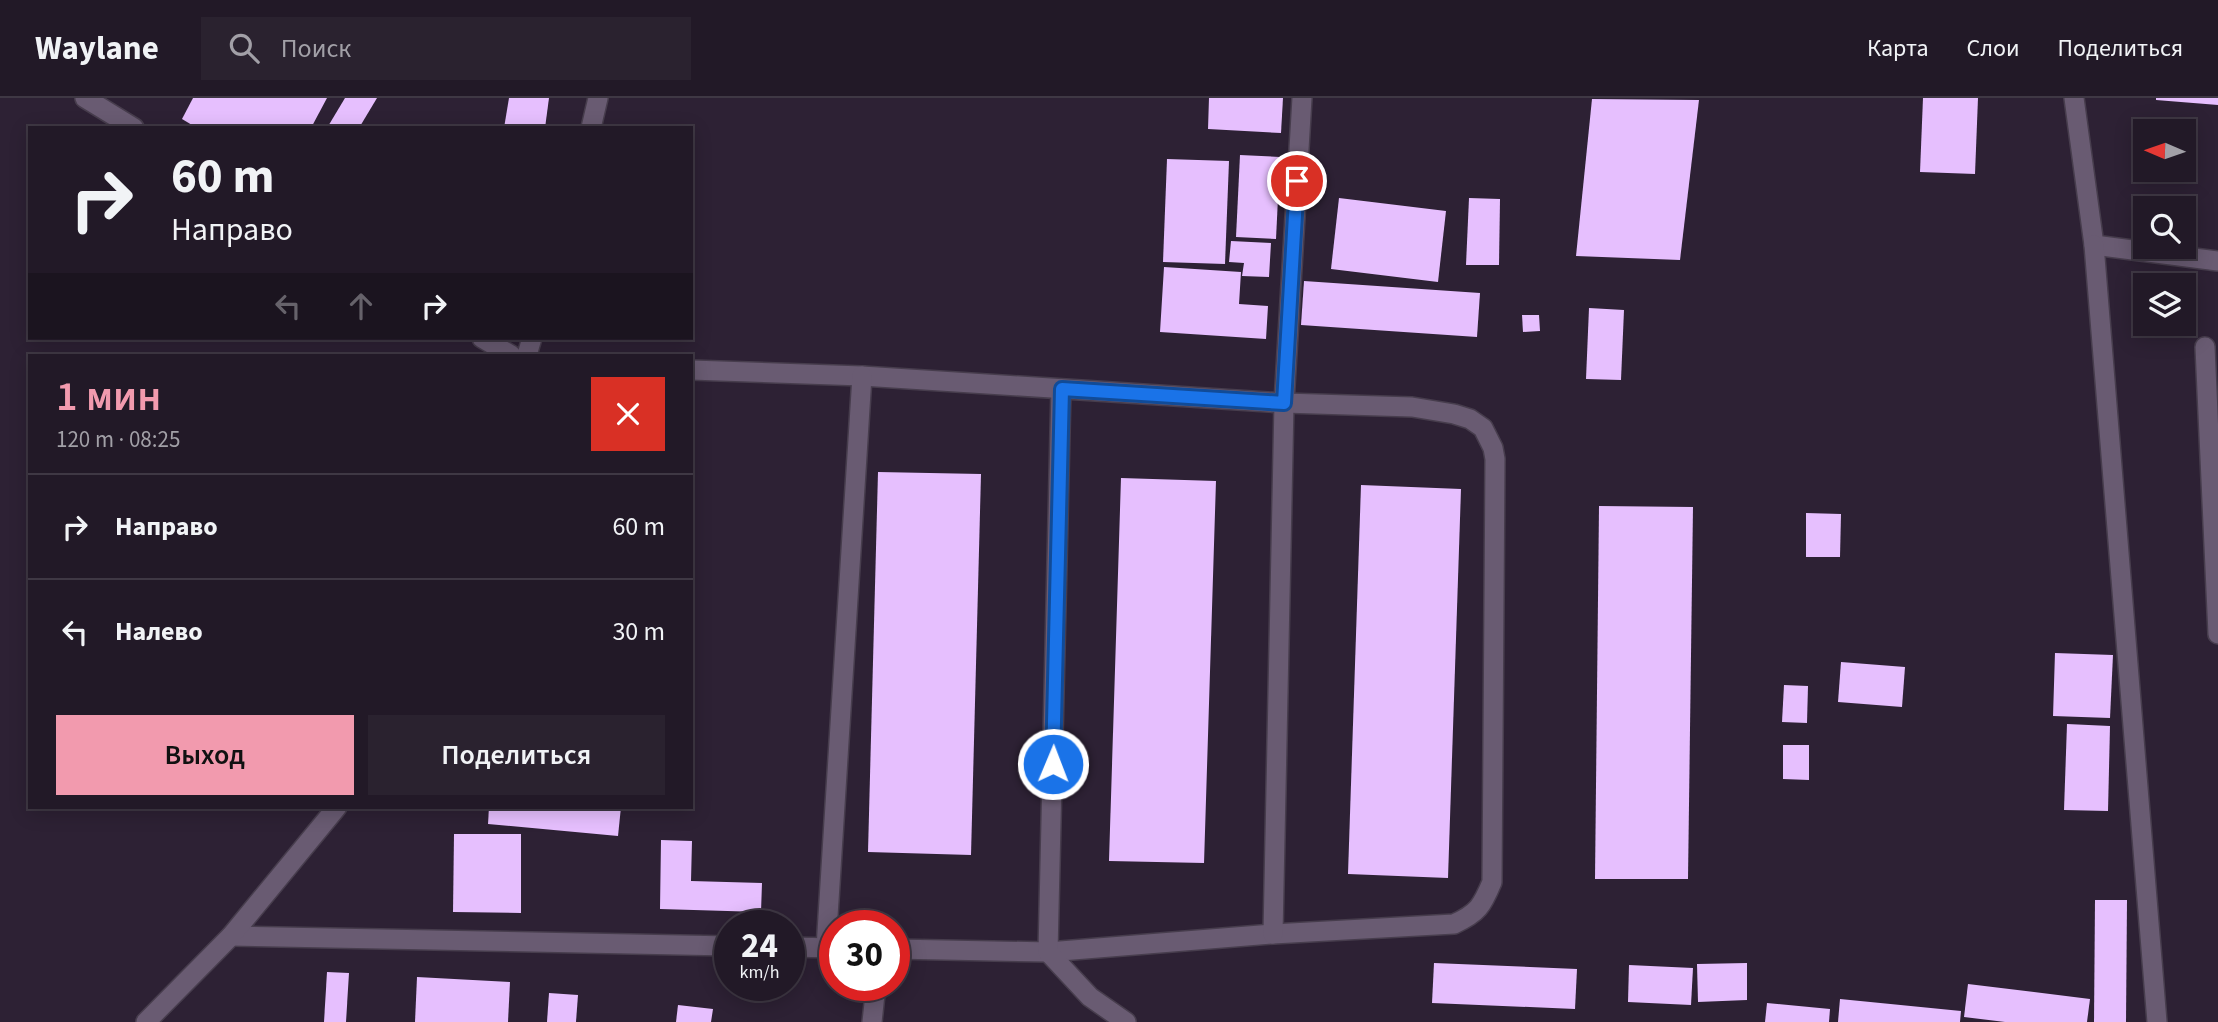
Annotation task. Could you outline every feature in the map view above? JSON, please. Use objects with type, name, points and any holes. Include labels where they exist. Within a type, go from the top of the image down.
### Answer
[{"type":"street","points":[[85,98],[131,126]]},
{"type":"street","points":[[591,126],[598,98]]},
{"type":"street","points":[[1273,934],[1284,403],[1302,98]]},
{"type":"street","points":[[2074,98],[2094,245],[2157,1022]]},
{"type":"street","points":[[2094,245],[2218,261]]},
{"type":"street","points":[[485,340],[509,354]]},
{"type":"street","points":[[2205,347],[2218,634]]},
{"type":"street","points":[[693,370],[862,376],[1284,403],[1412,407],[1470,419],[1483,428],[1489,438],[1495,458],[1492,882],[1473,916],[1454,924],[1273,934],[1048,952],[910,949]]},
{"type":"street","points":[[832,910],[862,376]]},
{"type":"street","points":[[1062,389],[1048,952],[1090,997],[1126,1022]]},
{"type":"street","points":[[146,1022],[231,936],[335,809]]},
{"type":"street","points":[[231,936],[714,946]]},
{"type":"street","points":[[872,1022],[874,1001]]},
{"type":"building","points":[[193,98],[327,98],[312,126],[194,126],[182,119]]},
{"type":"building","points":[[345,98],[377,98],[360,126],[328,126]]},
{"type":"building","points":[[509,98],[549,98],[545,126],[504,126]]},
{"type":"building","points":[[1209,98],[1283,98],[1281,133],[1208,129]]},
{"type":"building","points":[[1923,98],[1978,98],[1975,174],[1920,172]]},
{"type":"building","points":[[2218,98],[2218,105],[2156,100]]},
{"type":"building","points":[[1592,99],[1699,100],[1680,260],[1576,256]]},
{"type":"building","points":[[1240,155],[1280,157],[1276,239],[1236,237]]},
{"type":"building","points":[[1167,159],[1229,161],[1225,264],[1163,262]]},
{"type":"building","points":[[1339,198],[1446,211],[1438,282],[1331,269]]},
{"type":"building","points":[[1469,198],[1500,199],[1499,265],[1466,265]]},
{"type":"building","points":[[1231,241],[1271,243],[1269,277],[1242,276],[1244,263],[1229,262]]},
{"type":"building","points":[[1164,267],[1241,272],[1239,304],[1268,306],[1266,339],[1160,332]]},
{"type":"building","points":[[1304,281],[1480,293],[1477,337],[1301,325]]},
{"type":"building","points":[[1589,308],[1624,310],[1621,380],[1586,379]]},
{"type":"building","points":[[1522,315],[1539,315],[1540,331],[1523,332]]},
{"type":"building","points":[[878,472],[981,474],[971,855],[868,852]]},
{"type":"building","points":[[1121,478],[1216,481],[1204,863],[1109,861]]},
{"type":"building","points":[[1361,485],[1461,489],[1448,878],[1348,874]]},
{"type":"building","points":[[1599,506],[1693,507],[1688,879],[1595,879]]},
{"type":"building","points":[[1806,513],[1841,514],[1840,557],[1806,557]]},
{"type":"building","points":[[2055,653],[2113,655],[2110,718],[2053,716]]},
{"type":"building","points":[[1841,662],[1905,667],[1902,707],[1838,702]]},
{"type":"building","points":[[1784,685],[1808,686],[1807,723],[1782,722]]},
{"type":"building","points":[[2067,724],[2110,726],[2108,811],[2064,810]]},
{"type":"building","points":[[1783,745],[1809,745],[1809,780],[1783,779]]},
{"type":"building","points":[[489,809],[621,809],[618,836],[488,824]]},
{"type":"building","points":[[454,834],[521,834],[521,913],[453,912]]},
{"type":"building","points":[[661,840],[692,841],[691,881],[762,883],[761,910],[660,909]]},
{"type":"building","points":[[2095,900],[2127,900],[2126,1022],[2094,1022]]},
{"type":"building","points":[[1434,963],[1577,969],[1575,1009],[1432,1003]]},
{"type":"building","points":[[1747,963],[1747,1000],[1698,1002],[1697,964]]},
{"type":"building","points":[[1629,965],[1693,968],[1691,1005],[1628,1002]]},
{"type":"building","points":[[327,972],[349,973],[346,1022],[324,1022]]},
{"type":"building","points":[[417,977],[510,982],[508,1022],[415,1022]]},
{"type":"building","points":[[1968,984],[2090,999],[2087,1022],[2005,1022],[1964,1017]]},
{"type":"building","points":[[549,993],[578,995],[576,1022],[547,1022]]},
{"type":"building","points":[[1840,999],[1961,1011],[1960,1022],[1838,1022]]},
{"type":"building","points":[[1767,1003],[1830,1009],[1829,1022],[1765,1022]]},
{"type":"building","points":[[678,1005],[713,1009],[711,1022],[676,1022]]},
{"type":"route","points":[[1053,764],[1062,389],[1284,403],[1297,181]]}]
